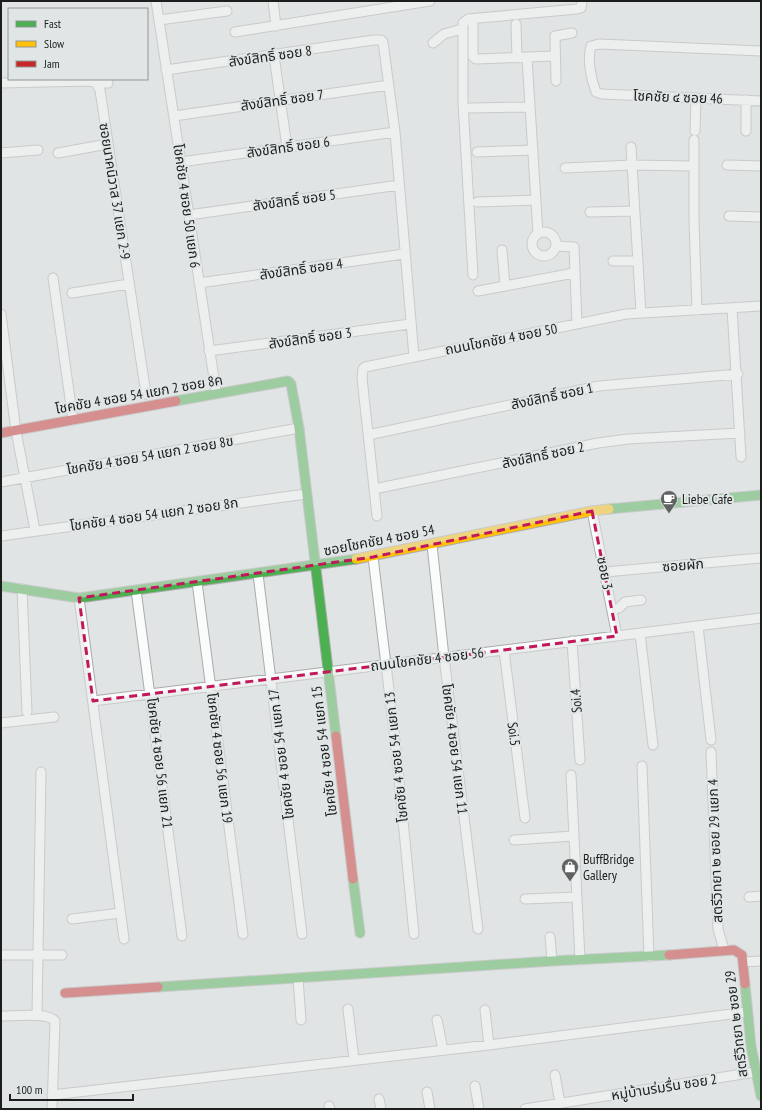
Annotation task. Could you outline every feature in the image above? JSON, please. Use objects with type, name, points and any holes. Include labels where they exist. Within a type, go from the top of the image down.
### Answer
[{"type":"street","name":"โชคชัย 4 ซอย 50 แยก 6","points":[[156,1],[216,391]]},
{"type":"street","points":[[273,1],[276,26]]},
{"type":"street","points":[[235,32],[430,1]]},
{"type":"street","points":[[433,43],[444,34],[462,26],[468,20],[577,9],[581,8],[582,1]]},
{"type":"street","points":[[159,20],[227,11]]},
{"type":"street","points":[[516,24],[517,58]]},
{"type":"street","points":[[473,25],[473,57],[476,59],[554,56]]},
{"type":"street","points":[[462,26],[463,103],[474,275]]},
{"type":"street","points":[[556,81],[554,56],[555,36],[572,33]]},
{"type":"street","name":"สังข์สิทธิ์ ซอย 8","points":[[166,70],[381,40],[384,42],[389,86]]},
{"type":"street","name":"โชคชัย ๔ ซอย 46","points":[[761,51],[599,44],[590,46],[589,53],[596,92],[602,94],[761,101]]},
{"type":"street","points":[[274,56],[288,147]]},
{"type":"street","points":[[528,58],[538,234],[532,244],[537,254],[548,255],[556,246]]},
{"type":"street","points":[[1,83],[89,81],[96,83],[108,83]]},
{"type":"street","name":"ซอยนาคนิวาส 37 แยก 2-9","points":[[96,83],[100,90],[146,394]]},
{"type":"street","points":[[389,86],[400,185],[404,254],[414,357]]},
{"type":"street","name":"สังข์สิทธิ์ ซอย 7","points":[[174,116],[389,86]]},
{"type":"street","points":[[696,98],[693,166],[697,310]]},
{"type":"street","points":[[746,100],[746,131]]},
{"type":"street","points":[[470,108],[530,107]]},
{"type":"street","name":"สังข์สิทธิ์ ซอย 6","points":[[181,162],[395,132]]},
{"type":"street","points":[[58,152],[108,144]]},
{"type":"street","points":[[631,147],[641,313]]},
{"type":"street","points":[[1,153],[38,150]]},
{"type":"street","points":[[477,152],[533,150]]},
{"type":"street","points":[[565,168],[632,165],[693,166]]},
{"type":"street","points":[[727,165],[761,166]]},
{"type":"street","name":"สังข์สิทธิ์ ซอย 5","points":[[189,215],[400,185]]},
{"type":"street","points":[[477,202],[536,200]]},
{"type":"street","points":[[590,212],[635,211]]},
{"type":"street","points":[[729,216],[761,217]]},
{"type":"street","points":[[538,234],[544,232],[551,234],[555,240],[556,246]]},
{"type":"street","points":[[556,246],[574,247],[577,324]]},
{"type":"street","points":[[502,250],[505,286]]},
{"type":"street","name":"สังข์สิทธิ์ ซอย 4","points":[[199,282],[404,254]]},
{"type":"street","points":[[613,261],[638,261]]},
{"type":"street","points":[[478,291],[574,273]]},
{"type":"street","points":[[53,278],[73,420]]},
{"type":"street","points":[[72,293],[129,284]]},
{"type":"street","name":"ถนนโชคชัย 4 ซอย 50","points":[[374,489],[362,369],[368,365],[641,313],[761,306]]},
{"type":"street","points":[[732,308],[738,374],[741,457]]},
{"type":"street","points":[[1,314],[16,431],[35,530]]},
{"type":"street","name":"สังข์สิทธิ์ ซอย 3","points":[[210,352],[410,324]]},
{"type":"street","name":"สังข์สิทธิ์ ซอย 1","points":[[368,434],[611,384],[738,374]]},
{"type":"street","name":"โชคชัย 4 ซอย 54 แยก 2 ซอย 8ค","points":[[1,433],[282,382]]},
{"type":"street","name":"โชคชัย 4 ซอย 54 แยก 15","points":[[282,382],[288,382],[291,384],[299,428],[360,933]]},
{"type":"street","name":"โชคชัย 4 ซอย 54 แยก 2 ซอย 8ข","points":[[1,482],[299,428]]},
{"type":"street","name":"สังข์สิทธิ์ ซอย 2","points":[[374,489],[598,443],[628,439],[740,433]]},
{"type":"street","points":[[374,489],[377,516]]},
{"type":"street","name":"โชคชัย 4 ซอย 54 แยก 2 ซอย 8ก","points":[[1,536],[35,530],[306,494]]},
{"type":"street","name":"ซอยโชคชัย 4 ซอย 54","points":[[1,586],[64,598],[79,598],[373,557],[592,511],[761,495]]},
{"type":"street","name":"ซอย 3","points":[[592,511],[617,636]]},
{"type":"street","name":"โชคชัย 4 ซอย 54 แยก 11","points":[[432,545],[444,657],[478,929]]},
{"type":"street","name":"โชคชัย 4 ซอย 54 แยก 13","points":[[373,557],[386,664],[414,934]]},
{"type":"street","name":"ซอยผัก","points":[[605,572],[761,558]]},
{"type":"street","name":"โชคชัย 4 ซอย 54 แยก 17","points":[[258,574],[302,934]]},
{"type":"street","name":"โชคชัย 4 ซอย 56 แยก 19","points":[[197,582],[212,686],[243,934]]},
{"type":"street","points":[[22,590],[27,712]]},
{"type":"street","name":"โชคชัย 4 ซอย 56 แยก 21","points":[[136,590],[182,936]]},
{"type":"street","points":[[79,598],[124,939]]},
{"type":"street","points":[[612,610],[619,608],[625,602],[641,600]]},
{"type":"street","name":"ถนนโชคชัย 4 ซอย 56","points":[[93,701],[761,618]]},
{"type":"street","points":[[698,626],[711,740]]},
{"type":"street","points":[[640,633],[652,745]]},
{"type":"street","name":"Soi.4","points":[[572,641],[580,760]]},
{"type":"street","name":"Soi.5","points":[[504,650],[525,818]]},
{"type":"street","points":[[1,723],[54,717]]},
{"type":"street","name":"สตรีวิทยา ๒ ซอย 29 แยก 4","points":[[711,752],[718,929],[724,950]]},
{"type":"street","points":[[642,766],[649,957]]},
{"type":"street","points":[[37,1016],[41,772]]},
{"type":"street","points":[[571,775],[580,960]]},
{"type":"street","points":[[514,840],[573,836]]},
{"type":"street","points":[[749,897],[761,896]]},
{"type":"street","points":[[525,899],[577,897]]},
{"type":"street","points":[[72,919],[120,913]]},
{"type":"street","points":[[550,937],[552,961]]},
{"type":"street","points":[[65,993],[552,961],[649,957],[724,950]]},
{"type":"street","name":"สตรีวิทยา ๒ ซอย 29","points":[[724,950],[737,951],[742,955],[747,1012],[755,1072],[761,1096]]},
{"type":"street","points":[[1,955],[62,955]]},
{"type":"street","points":[[743,962],[761,961]]},
{"type":"street","points":[[298,978],[301,1020]]},
{"type":"street","points":[[348,1009],[354,1060]]},
{"type":"street","points":[[485,1010],[489,1045]]},
{"type":"street","points":[[52,1095],[489,1045],[747,1012]]},
{"type":"street","points":[[1,1016],[37,1016],[53,1018],[55,1024],[52,1109]]},
{"type":"street","points":[[437,1020],[443,1050]]},
{"type":"street","name":"หมู่บ้านร่มรื่น ซอย 2","points":[[525,1109],[755,1072]]},
{"type":"street","points":[[555,1075],[560,1103]]},
{"type":"street","points":[[475,1086],[479,1109]]},
{"type":"street","points":[[427,1092],[430,1109]]},
{"type":"street","points":[[379,1099],[381,1109]]},
{"type":"highlighted area","points":[[592,511],[617,636],[93,701],[79,598],[373,557]]},
{"type":"traffic: fast","points":[[176,401],[288,381],[291,384],[299,428],[336,736]]},
{"type":"traffic: fast","points":[[609,509],[761,495]]},
{"type":"traffic: fast","points":[[1,586],[79,598],[356,559]]},
{"type":"traffic: fast","points":[[353,879],[360,933]]},
{"type":"traffic: fast","points":[[158,987],[552,961],[669,955]]},
{"type":"traffic: fast","points":[[745,984],[751,1046],[761,1096]]},
{"type":"traffic: slow","points":[[356,559],[592,511],[609,509]]},
{"type":"traffic: jam","points":[[1,433],[176,401]]},
{"type":"traffic: jam","points":[[336,736],[353,879]]},
{"type":"traffic: jam","points":[[669,955],[734,950],[742,955],[745,984]]},
{"type":"traffic: jam","points":[[65,993],[158,987]]},
{"type":"place","name":"Liebe Cafe","points":[[669,514]]},
{"type":"place","name":"BuffBridge Gallery","points":[[570,882]]}]
